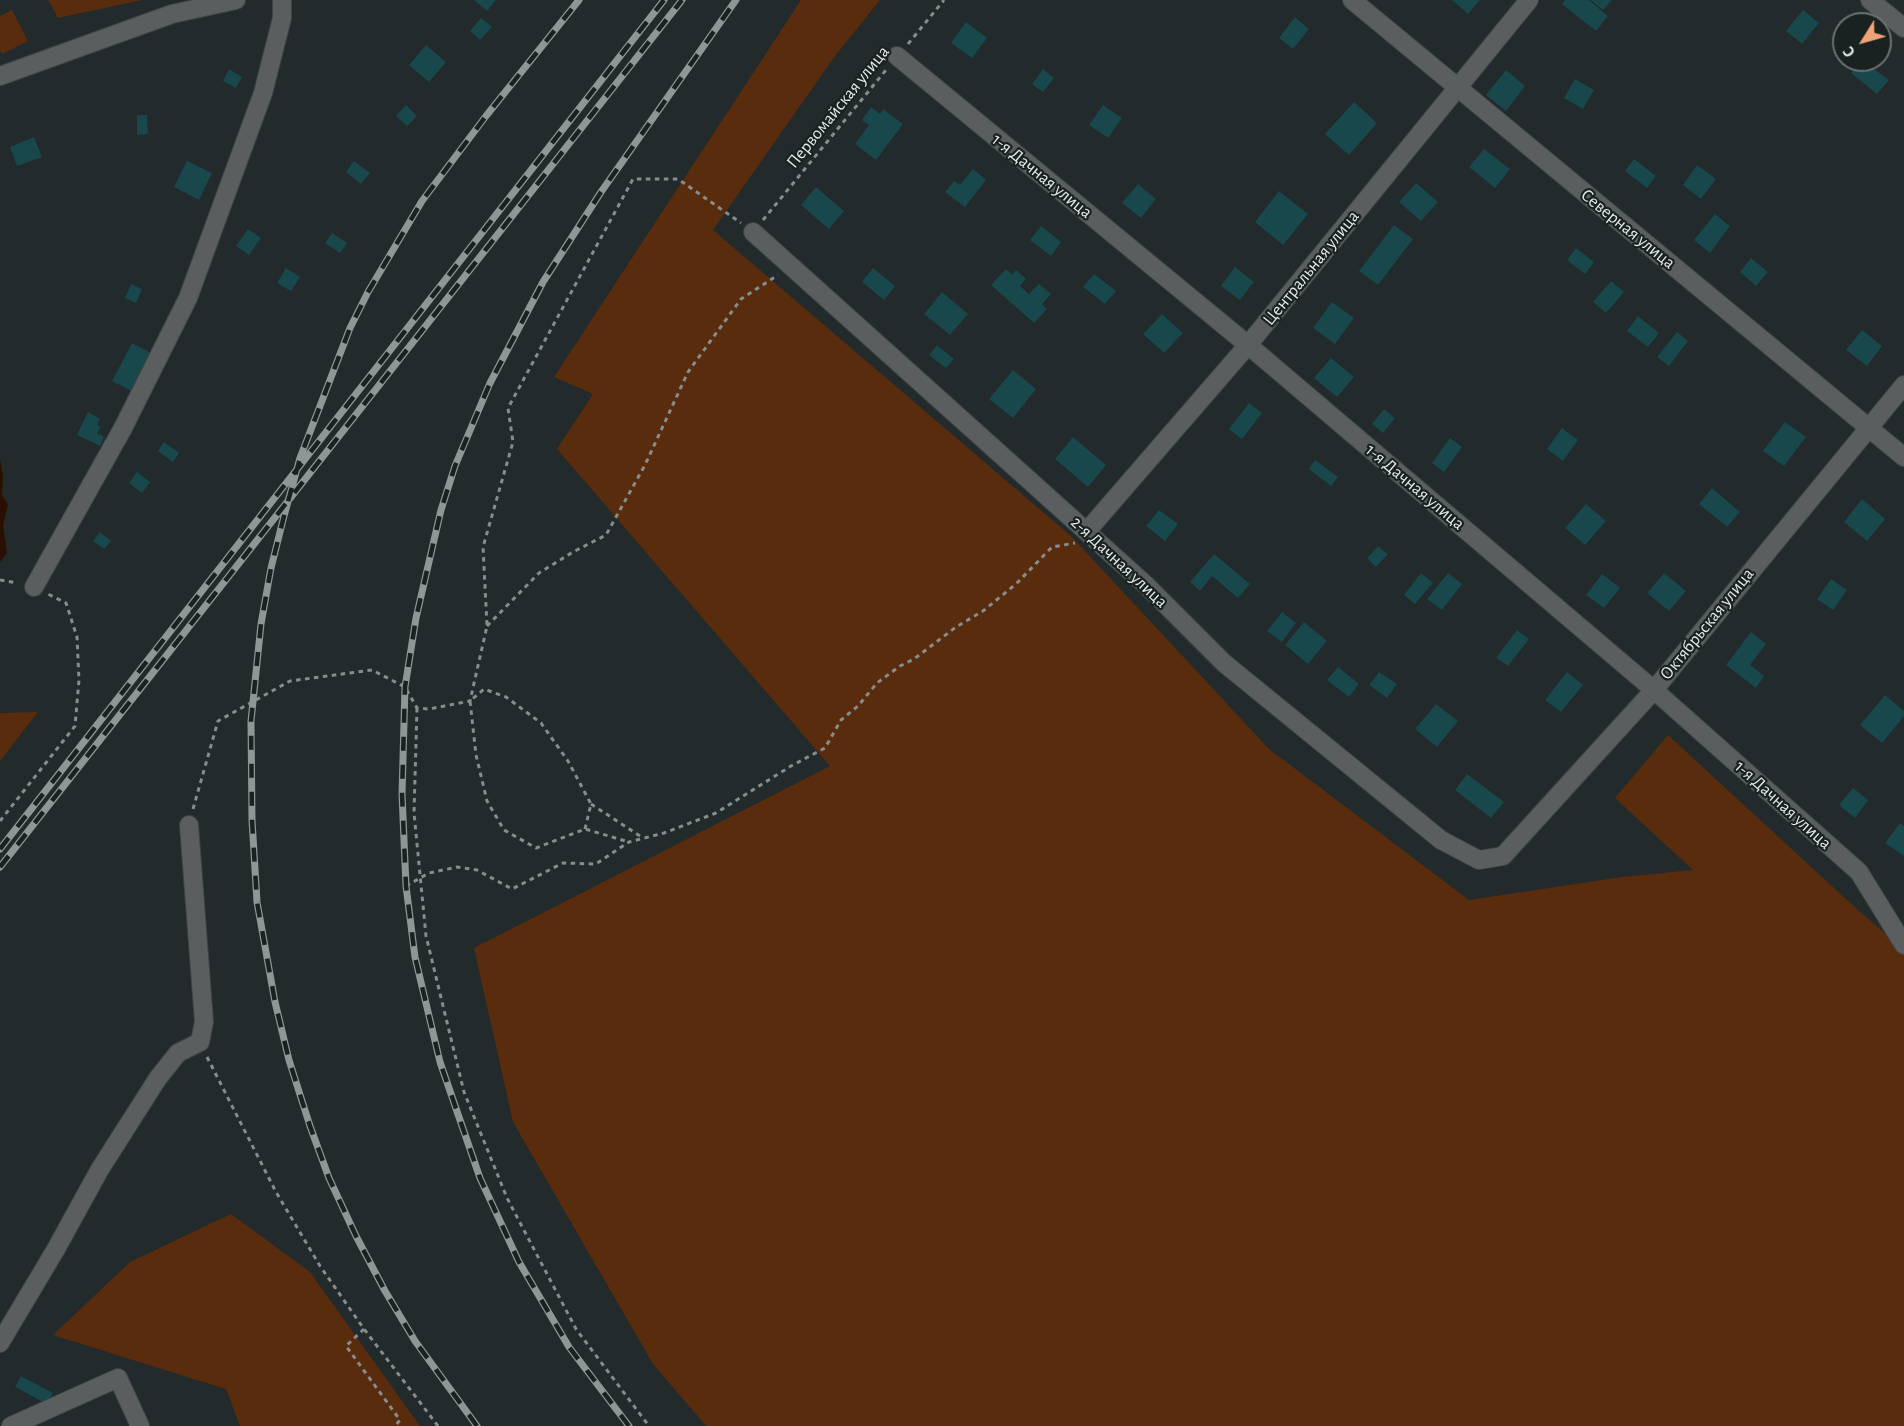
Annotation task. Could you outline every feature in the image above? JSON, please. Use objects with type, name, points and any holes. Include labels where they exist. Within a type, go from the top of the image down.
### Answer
[{"type":"street","points":[[0,76],[172,14],[236,0]]},
{"type":"street","points":[[34,587],[123,428],[188,298],[263,93],[282,18],[282,0]]},
{"type":"street","name":"Северная улица","points":[[1352,0],[1904,457]]},
{"type":"street","name":"Центральная улица","points":[[1087,531],[1248,345],[1529,0]]},
{"type":"street","points":[[1870,0],[1904,28]]},
{"type":"street","name":"1-я Дачная улица","points":[[897,56],[1248,345],[1654,690],[1859,872],[1904,945]]},
{"type":"street","name":"2-я Дачная улица","points":[[753,232],[1087,531],[1147,586],[1224,663],[1441,840],[1479,860],[1503,856]]},
{"type":"street","name":"Октябрьская улица","points":[[1503,856],[1654,690],[1904,385]]},
{"type":"street","points":[[0,1342],[56,1249],[100,1169],[158,1078],[178,1053],[200,1042],[204,1022],[189,825]]},
{"type":"street","points":[[11,1426],[118,1378],[140,1426]]},
{"type":"path","name":"Первомайская улица","points":[[753,232],[944,0]]},
{"type":"path","points":[[629,842],[585,829],[536,848],[504,830],[487,801],[476,755],[470,701],[487,626],[483,547],[513,442],[508,408],[633,179],[678,179],[753,232]]},
{"type":"path","points":[[487,626],[539,573],[606,535],[645,465],[688,372],[741,298],[791,267]]},
{"type":"path","points":[[406,886],[429,873],[457,867],[477,870],[512,889],[563,863],[596,864],[629,842],[664,833],[716,813],[791,766],[825,748],[841,720],[858,706],[877,683],[914,659],[956,627],[983,611],[1016,584],[1052,548],[1076,543],[1087,531]]},
{"type":"path","points":[[0,580],[34,587],[66,603],[77,637],[79,680],[75,726],[0,821]]},
{"type":"path","points":[[189,825],[218,721],[290,681],[372,670],[405,687],[417,708],[414,813],[426,936],[464,1092],[507,1198],[576,1329],[649,1426]]},
{"type":"path","points":[[417,708],[429,709],[470,701],[484,689],[506,697],[542,723],[568,761],[591,804],[644,838]]},
{"type":"path","points":[[585,829],[591,804]]},
{"type":"path","points":[[200,1042],[276,1192],[320,1266],[364,1329],[438,1426]]},
{"type":"path","points":[[364,1329],[346,1346],[405,1426]]},
{"type":"path","points":[[395,1426],[400,1420]]},
{"type":"shaded area","points":[[48,0],[142,0],[58,18]]},
{"type":"shaded area","points":[[801,0],[880,0],[835,56],[713,230],[1071,536],[1269,749],[1469,900],[1622,877],[1693,870],[1615,798],[1668,735],[1859,911],[1904,949],[1904,1426],[706,1426],[653,1364],[513,1122],[474,948],[830,766],[557,449],[593,394],[554,377]]},
{"type":"shaded area","points":[[12,10],[28,41],[2,54],[0,16]]},
{"type":"shaded area","points":[[0,459],[3,476],[2,495],[8,505],[3,526],[7,553],[0,562]]},
{"type":"shaded area","points":[[38,712],[0,761],[0,713]]},
{"type":"shaded area","points":[[231,1214],[310,1272],[420,1426],[240,1426],[226,1389],[53,1335],[130,1262]]},
{"type":"building","points":[[474,0],[496,0],[487,11]]},
{"type":"building","points":[[1452,0],[1480,0],[1468,14]]},
{"type":"building","points":[[1565,0],[1589,0],[1608,16],[1596,31],[1562,4]]},
{"type":"building","points":[[1591,0],[1612,0],[1603,10]]},
{"type":"building","points":[[1803,10],[1819,23],[1802,44],[1786,31]]},
{"type":"building","points":[[1295,17],[1309,29],[1293,49],[1279,38]]},
{"type":"building","points":[[481,18],[492,27],[480,40],[470,31]]},
{"type":"building","points":[[966,22],[987,38],[972,58],[951,43]]},
{"type":"building","points":[[426,45],[446,62],[429,82],[409,65]]},
{"type":"building","points":[[229,69],[242,77],[236,88],[223,81]]},
{"type":"building","points":[[1043,69],[1054,78],[1043,92],[1032,84]]},
{"type":"building","points":[[1506,70],[1525,86],[1506,111],[1486,95]]},
{"type":"building","points":[[1878,72],[1889,80],[1877,94],[1851,73]]},
{"type":"building","points":[[1575,79],[1594,90],[1583,109],[1564,98]]},
{"type":"building","points":[[1354,102],[1377,123],[1349,155],[1325,134]]},
{"type":"building","points":[[406,105],[417,116],[407,126],[396,116]]},
{"type":"building","points":[[1103,105],[1122,118],[1108,138],[1089,125]]},
{"type":"building","points":[[871,107],[880,114],[883,109],[903,124],[876,160],[855,144],[869,125],[862,120]]},
{"type":"building","points":[[137,115],[147,115],[148,134],[137,135]]},
{"type":"building","points":[[34,137],[42,157],[17,166],[10,147]]},
{"type":"building","points":[[1484,149],[1510,169],[1495,188],[1469,167]]},
{"type":"building","points":[[1634,159],[1656,176],[1647,188],[1625,171]]},
{"type":"building","points":[[187,161],[212,173],[199,200],[174,187]]},
{"type":"building","points":[[354,161],[370,173],[361,184],[346,172]]},
{"type":"building","points":[[1697,165],[1716,179],[1701,199],[1683,185]]},
{"type":"building","points":[[973,169],[986,180],[965,207],[945,192],[954,181],[960,185]]},
{"type":"building","points":[[1416,183],[1438,202],[1421,221],[1399,202]]},
{"type":"building","points":[[1138,184],[1156,199],[1141,218],[1122,203]]},
{"type":"building","points":[[816,187],[844,211],[829,229],[801,205]]},
{"type":"building","points":[[1279,191],[1308,214],[1283,245],[1255,222]]},
{"type":"building","points":[[1715,214],[1730,226],[1710,253],[1694,240]]},
{"type":"building","points":[[1394,225],[1413,239],[1378,285],[1359,271]]},
{"type":"building","points":[[1041,226],[1061,242],[1051,256],[1030,240]]},
{"type":"building","points":[[248,229],[261,238],[249,255],[236,246]]},
{"type":"building","points":[[332,233],[347,243],[340,253],[325,243]]},
{"type":"building","points":[[1576,248],[1594,262],[1585,274],[1567,260]]},
{"type":"building","points":[[1751,258],[1768,272],[1756,286],[1740,272]]},
{"type":"building","points":[[1235,267],[1254,282],[1240,300],[1221,286]]},
{"type":"building","points":[[286,268],[300,277],[291,291],[277,283]]},
{"type":"building","points":[[873,268],[895,286],[884,300],[862,282]]},
{"type":"building","points":[[1006,269],[1012,275],[1016,270],[1026,279],[1020,286],[1029,294],[1039,284],[1051,294],[1042,304],[1047,309],[1034,323],[991,285]]},
{"type":"building","points":[[1094,274],[1116,291],[1105,304],[1083,287]]},
{"type":"building","points":[[1611,281],[1624,292],[1606,313],[1593,302]]},
{"type":"building","points":[[131,284],[142,289],[136,303],[125,298]]},
{"type":"building","points":[[942,292],[968,314],[950,335],[924,314]]},
{"type":"building","points":[[1332,302],[1354,318],[1335,344],[1313,328]]},
{"type":"building","points":[[1162,314],[1183,333],[1164,353],[1143,334]]},
{"type":"building","points":[[1638,316],[1659,333],[1648,347],[1627,331]]},
{"type":"building","points":[[1862,330],[1882,346],[1867,366],[1846,350]]},
{"type":"building","points":[[1677,332],[1688,341],[1669,366],[1657,357]]},
{"type":"building","points":[[132,343],[151,353],[132,391],[112,381]]},
{"type":"building","points":[[937,345],[954,359],[946,368],[929,355]]},
{"type":"building","points":[[1331,358],[1354,377],[1337,397],[1314,378]]},
{"type":"building","points":[[1013,370],[1036,389],[1013,418],[989,399]]},
{"type":"building","points":[[1249,403],[1262,413],[1242,439],[1229,429]]},
{"type":"building","points":[[1384,409],[1395,418],[1383,433],[1372,424]]},
{"type":"building","points":[[88,412],[100,419],[97,425],[101,427],[97,433],[104,437],[100,446],[77,435]]},
{"type":"building","points":[[1785,422],[1806,437],[1784,466],[1763,451]]},
{"type":"building","points":[[1562,428],[1578,440],[1563,461],[1547,449]]},
{"type":"building","points":[[1073,437],[1106,465],[1088,487],[1055,459]]},
{"type":"building","points":[[1450,438],[1462,447],[1444,472],[1432,463]]},
{"type":"building","points":[[164,442],[179,453],[173,462],[158,451]]},
{"type":"building","points":[[1315,460],[1338,477],[1331,486],[1309,469]]},
{"type":"building","points":[[137,472],[150,482],[142,493],[129,483]]},
{"type":"building","points":[[1712,488],[1740,512],[1727,527],[1699,504]]},
{"type":"building","points":[[1862,499],[1885,519],[1867,541],[1844,522]]},
{"type":"building","points":[[1586,504],[1606,521],[1585,545],[1565,528]]},
{"type":"building","points":[[1159,510],[1178,524],[1165,541],[1146,526]]},
{"type":"building","points":[[100,532],[111,541],[104,549],[93,541]]},
{"type":"building","points":[[1378,546],[1388,554],[1376,567],[1367,558]]},
{"type":"building","points":[[1214,554],[1250,584],[1238,598],[1212,576],[1200,591],[1190,582]]},
{"type":"building","points":[[1421,573],[1433,583],[1415,604],[1404,595]]},
{"type":"building","points":[[1448,573],[1462,584],[1442,610],[1427,599]]},
{"type":"building","points":[[1664,573],[1686,591],[1669,611],[1647,593]]},
{"type":"building","points":[[1602,574],[1620,588],[1604,608],[1586,595]]},
{"type":"building","points":[[1831,579],[1847,590],[1833,610],[1817,599]]},
{"type":"building","points":[[1282,612],[1296,623],[1282,642],[1267,631]]},
{"type":"building","points":[[1304,622],[1327,641],[1308,664],[1285,645]]},
{"type":"building","points":[[1517,630],[1529,639],[1508,666],[1496,658]]},
{"type":"building","points":[[1751,632],[1766,644],[1750,665],[1764,676],[1756,688],[1726,665]]},
{"type":"building","points":[[1338,667],[1359,684],[1349,697],[1327,680]]},
{"type":"building","points":[[1379,672],[1397,684],[1387,698],[1369,685]]},
{"type":"building","points":[[1567,672],[1583,685],[1561,712],[1545,700]]},
{"type":"building","points":[[1885,695],[1904,711],[1904,716],[1882,743],[1860,725]]},
{"type":"building","points":[[1436,704],[1458,721],[1437,747],[1415,729]]},
{"type":"building","points":[[1467,774],[1504,802],[1491,818],[1455,790]]},
{"type":"building","points":[[1853,788],[1868,800],[1855,818],[1839,805]]},
{"type":"building","points":[[1900,823],[1904,826],[1904,856],[1885,843]]},
{"type":"building","points":[[21,1376],[53,1393],[47,1404],[15,1387]]},
{"type":"railway","points":[[477,1426],[415,1341],[385,1291],[329,1178],[310,1126],[289,1060],[275,1002],[257,902],[252,820],[251,721],[261,624],[271,568],[284,516],[300,458],[350,328],[368,292],[422,201],[486,116],[579,0]]},
{"type":"railway","points":[[0,849],[664,0]]},
{"type":"railway","points":[[0,867],[682,0]]},
{"type":"railway","points":[[629,1426],[569,1347],[519,1262],[480,1178],[440,1062],[415,957],[406,886],[402,794],[405,687],[416,618],[441,510],[455,466],[490,383],[543,282],[601,192],[736,0]]}]
